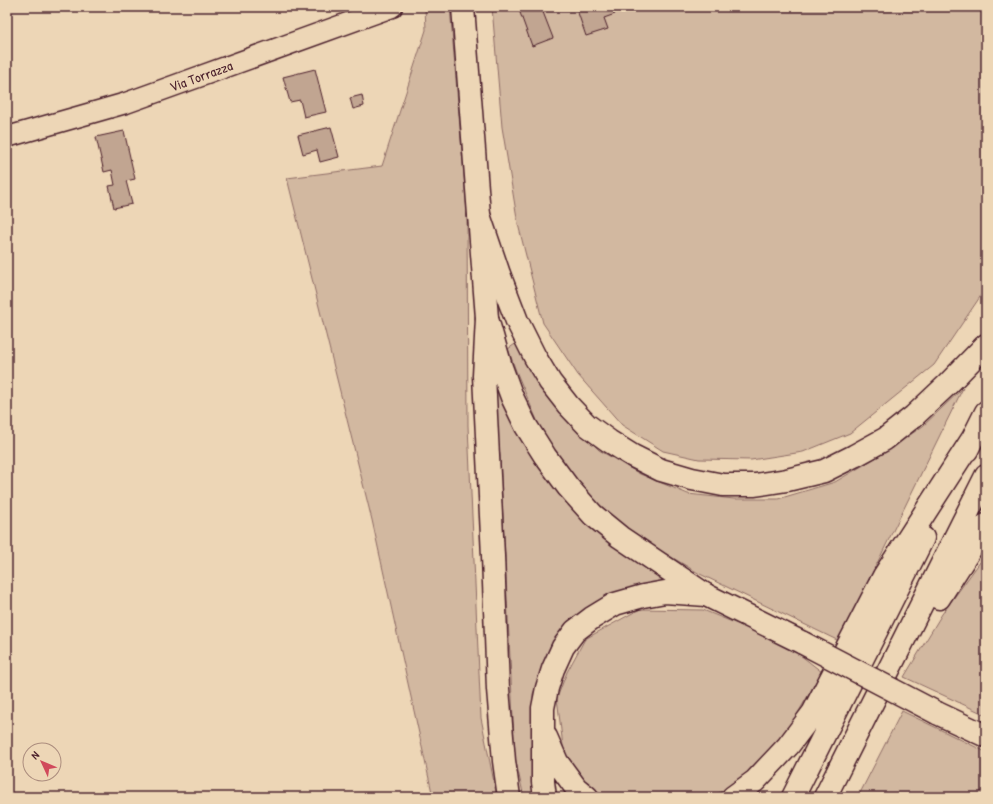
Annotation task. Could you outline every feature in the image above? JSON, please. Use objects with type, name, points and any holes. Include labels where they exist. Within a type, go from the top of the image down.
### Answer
[{"type":"main road","points":[[463,7],[487,318],[484,376],[498,689],[504,761],[509,797]]},
{"type":"main road","points":[[480,215],[499,274],[517,321],[546,376],[568,405],[588,425],[609,441],[633,456],[661,470],[692,479],[723,485],[755,485],[787,480],[824,471],[885,438],[908,421],[948,384],[986,345]]},
{"type":"main road","points":[[487,318],[502,367],[526,426],[544,456],[568,487],[593,515],[620,537],[706,594],[803,642],[937,713],[986,736]]},
{"type":"main road","points":[[793,797],[986,412]]},
{"type":"main road","points":[[733,797],[756,781],[788,746],[813,713],[884,576],[973,438]]},
{"type":"main road","points":[[825,797],[986,476]]},
{"type":"main road","points":[[825,797],[945,588],[986,525]]},
{"type":"main road","points":[[545,797],[543,782],[543,708],[553,669],[563,647],[575,631],[592,618],[615,604],[643,596],[665,592],[706,594]]},
{"type":"main road","points":[[543,730],[557,762],[576,788],[587,797]]},
{"type":"street","name":"Via Torrazza","points":[[7,137],[126,104],[392,7]]},
{"type":"shaded area","points":[[425,7],[450,7],[467,212],[468,426],[481,718],[497,797],[433,797],[372,520],[287,178],[382,166],[426,30]]},
{"type":"shaded area","points":[[492,7],[986,7],[986,288],[934,365],[850,433],[803,452],[751,460],[699,459],[663,451],[622,425],[578,375],[543,323],[518,224],[502,127]]},
{"type":"shaded area","points":[[518,342],[547,397],[599,450],[640,474],[688,494],[734,499],[778,499],[835,482],[879,456],[923,426],[963,388],[839,641],[700,574],[629,532],[579,485],[542,432],[508,349]]},
{"type":"shaded area","points":[[498,381],[544,468],[666,580],[633,588],[595,602],[568,628],[548,655],[533,694],[538,797],[524,797],[515,758],[500,456],[492,388]]},
{"type":"shaded area","points":[[986,554],[986,715],[904,677],[942,614]]},
{"type":"shaded area","points":[[640,609],[703,610],[786,644],[822,672],[789,728],[743,778],[712,797],[605,797],[587,786],[564,754],[557,698],[567,672],[585,639]]},
{"type":"shaded area","points":[[902,711],[986,752],[986,797],[858,797]]},
{"type":"building","points":[[518,7],[541,7],[553,38],[532,46]]},
{"type":"building","points":[[576,7],[612,7],[615,14],[604,18],[608,29],[586,36]]},
{"type":"building","points":[[315,69],[326,112],[304,117],[300,100],[290,102],[283,77]]},
{"type":"building","points":[[362,95],[364,106],[353,109],[350,98]]},
{"type":"building","points":[[331,127],[339,157],[320,162],[317,150],[303,154],[298,135]]},
{"type":"building","points":[[124,131],[135,179],[126,181],[132,204],[114,208],[109,186],[115,185],[112,170],[104,172],[96,137]]}]
